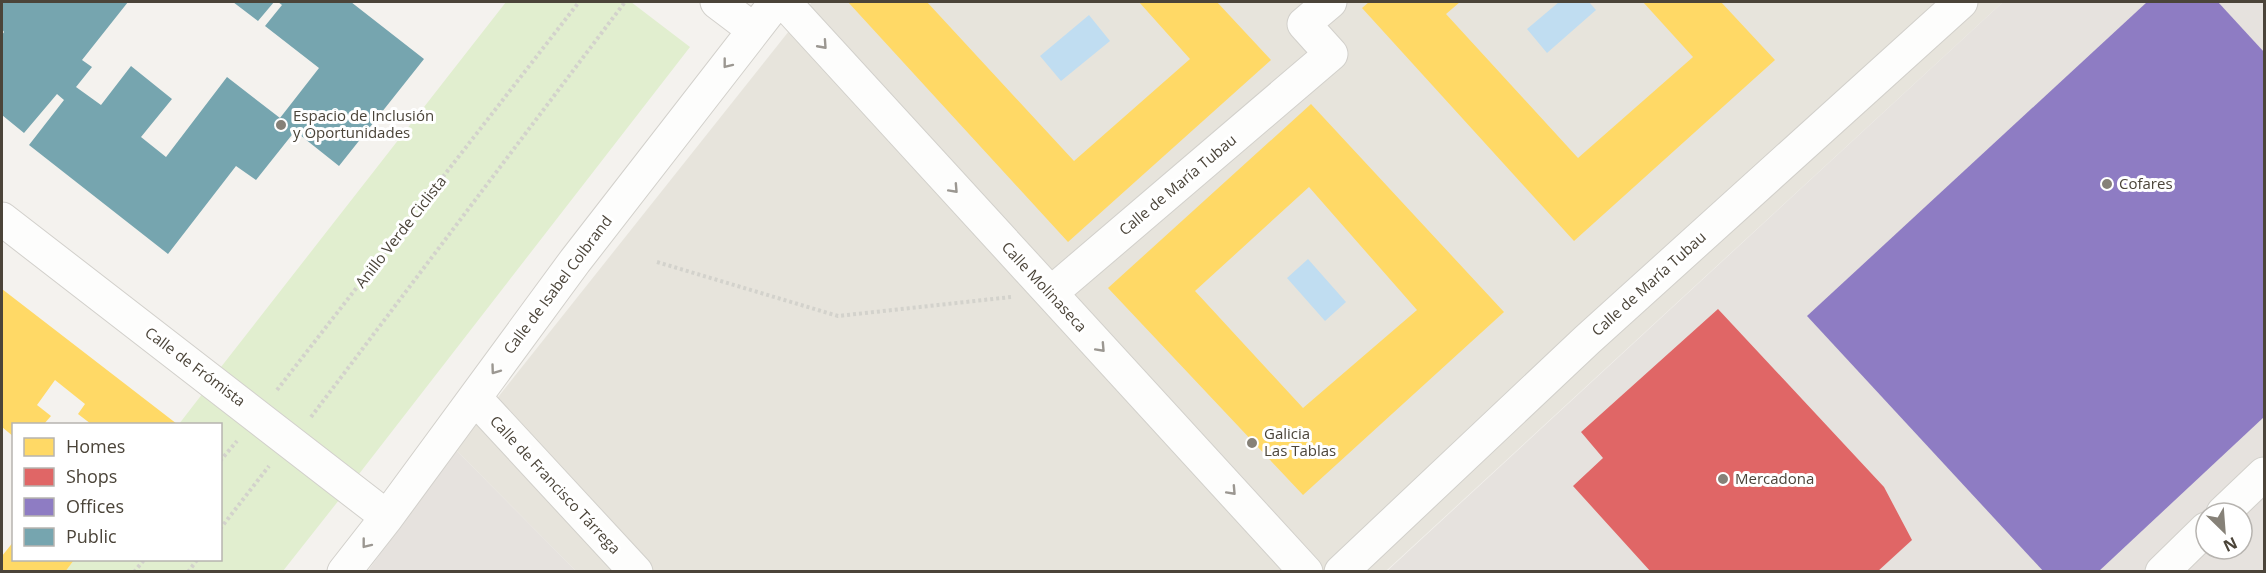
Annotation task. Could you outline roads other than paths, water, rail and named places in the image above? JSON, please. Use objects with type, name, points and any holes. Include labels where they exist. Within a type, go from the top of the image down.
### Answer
[{"type":"street","points":[[717,2],[754,30]]},
{"type":"street","name":"Calle de Isabel Colbrand","points":[[344,572],[575,261],[776,2]]},
{"type":"street","name":"Calle Molinaseca","points":[[784,2],[1306,572]]},
{"type":"street","name":"Calle de María Tubau","points":[[1050,293],[1331,54],[1304,24],[1330,2]]},
{"type":"street","name":"Calle de María Tubau","points":[[1341,572],[1587,340],[1961,2]]},
{"type":"street","name":"Calle de Frómista","points":[[2,219],[387,517]]},
{"type":"street","name":"Calle de Francisco Tárrega","points":[[475,398],[636,572]]},
{"type":"street","points":[[2236,501],[2265,474]]},
{"type":"street","points":[[2162,572],[2194,541]]},
{"type":"water","points":[[1559,2],[1589,2],[1596,10],[1547,53],[1527,29]]},
{"type":"water","points":[[1089,15],[1110,41],[1061,81],[1040,56]]},
{"type":"water","points":[[1308,259],[1346,302],[1325,321],[1287,278]]},
{"type":"place","name":"Espacio de Inclusión y Oportunidades","points":[[281,125]]},
{"type":"place","name":"Cofares","points":[[2107,184]]},
{"type":"place","name":"Galicia Las Tablas","points":[[1252,443]]},
{"type":"place","name":"Mercadona","points":[[1723,479]]}]
